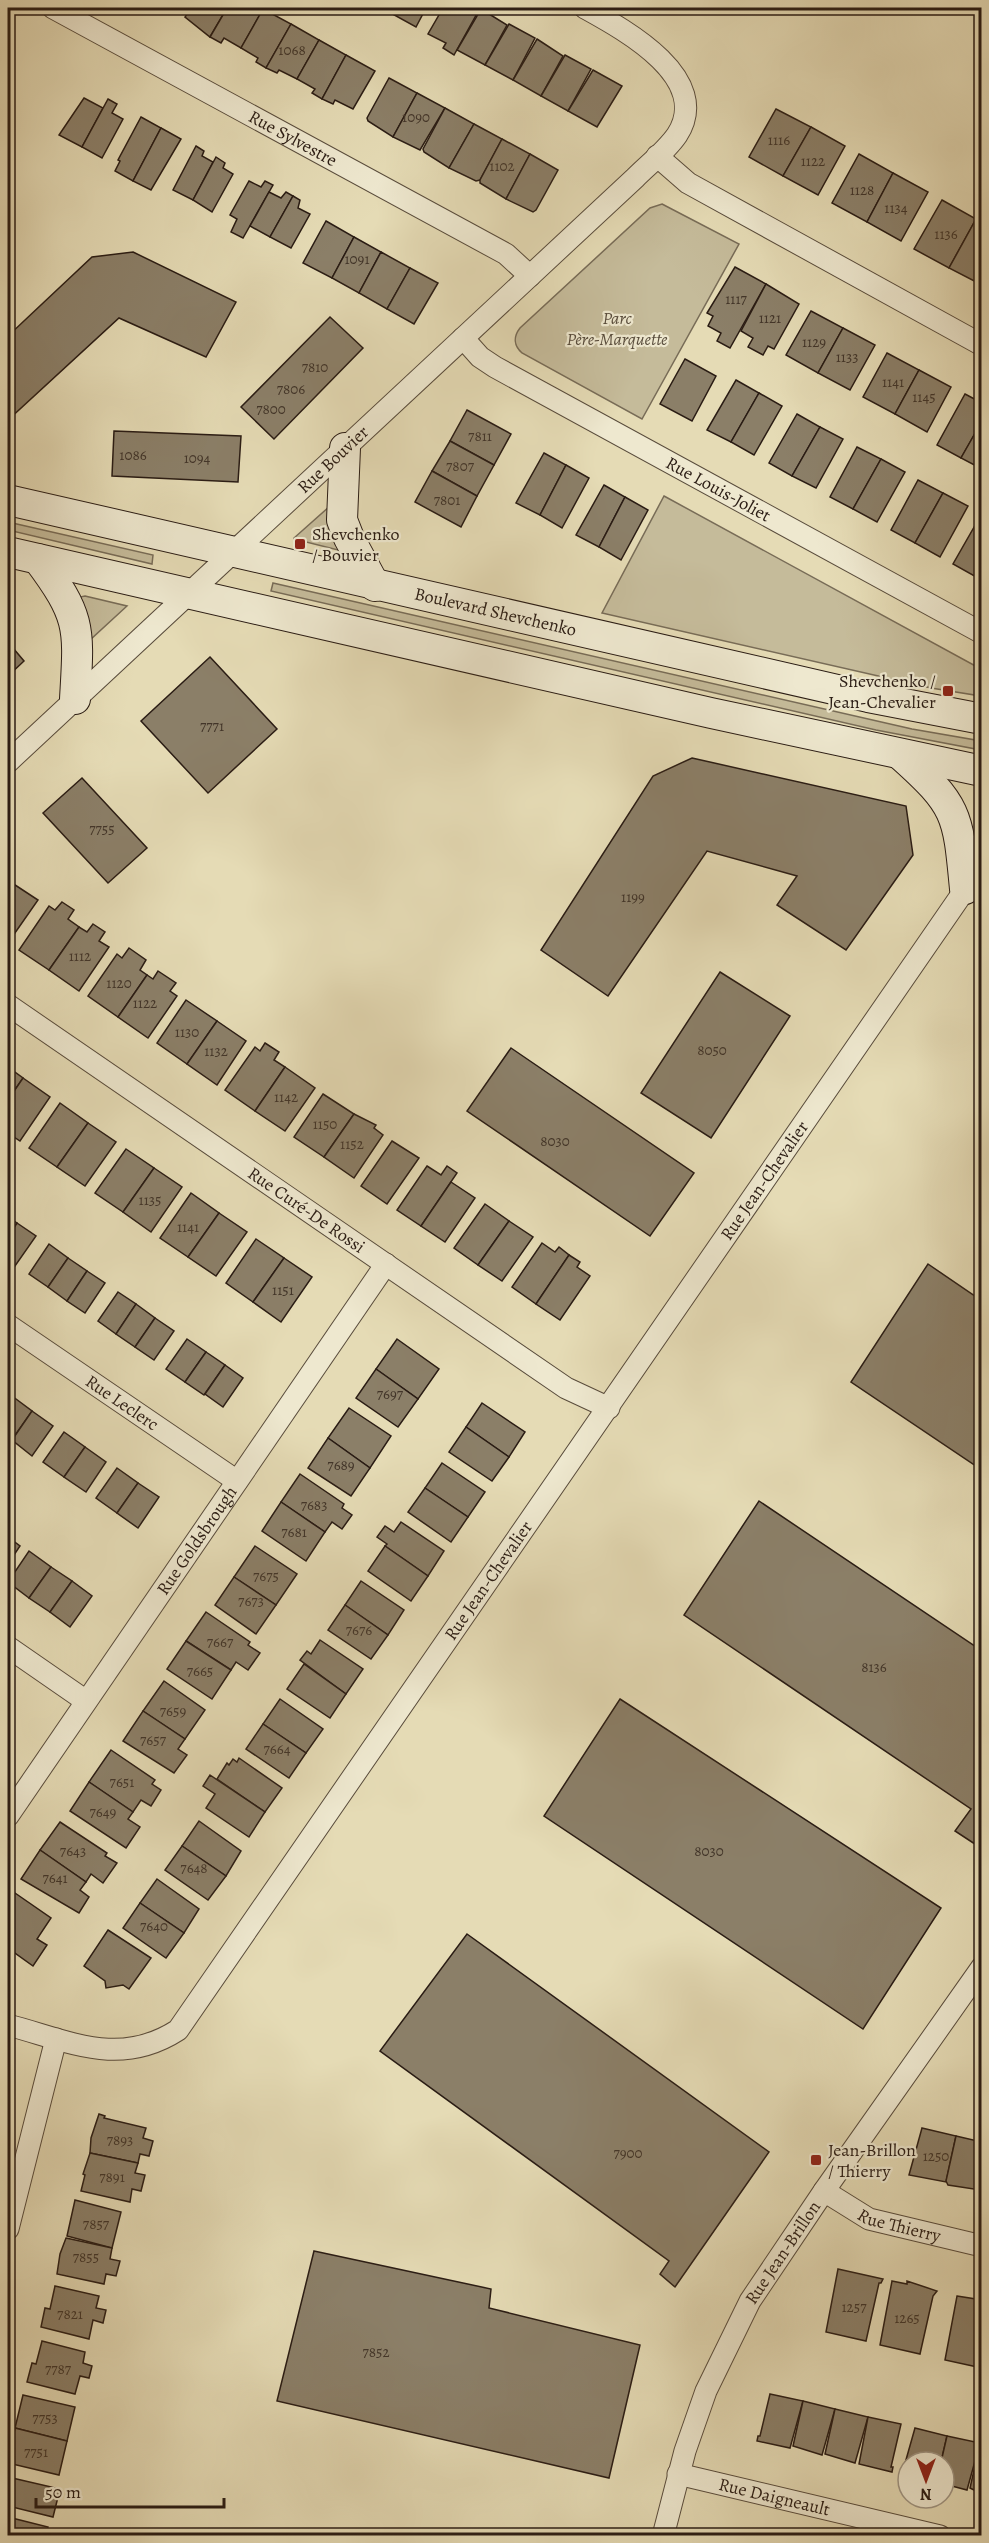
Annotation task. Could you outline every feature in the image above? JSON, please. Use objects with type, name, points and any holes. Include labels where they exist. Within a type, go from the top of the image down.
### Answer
[{"type":"street","name":"Rue Sylvestre","points":[[53,8],[506,255],[530,276]]},
{"type":"street","name":"Rue Bouvier","points":[[8,762],[530,276],[657,156],[677,134],[684,115],[682,96],[666,63],[646,44],[585,8]]},
{"type":"street","points":[[657,156],[688,183],[981,345]]},
{"type":"street","name":"Rue Louis-Joliet","points":[[463,338],[480,357],[495,368],[981,633]]},
{"type":"street","points":[[345,448],[342,520],[375,586]]},
{"type":"street","name":"Boulevard Shevchenko","points":[[8,500],[375,586],[868,697],[981,719]]},
{"type":"street","points":[[8,552],[901,755],[981,771]]},
{"type":"street","points":[[39,559],[62,590],[75,620],[78,634],[75,699]]},
{"type":"street","points":[[901,755],[936,786],[952,811],[960,834],[965,889]]},
{"type":"street","name":"Rue Jean-Chevalier","points":[[56,2039],[99,2050],[122,2050],[151,2045],[178,2030],[609,1408],[981,865]]},
{"type":"street","name":"Rue Curé-De Rossi","points":[[8,1005],[566,1388],[609,1408]]},
{"type":"street","name":"Rue Goldsbrough","points":[[8,1816],[386,1264]]},
{"type":"street","name":"Rue Leclerc","points":[[8,1325],[237,1481]]},
{"type":"street","points":[[8,1647],[86,1701]]},
{"type":"street","name":"Rue Jean-Brillon","points":[[663,2535],[678,2474],[706,2391],[725,2348],[750,2301],[981,1967]]},
{"type":"street","points":[[8,2025],[56,2039],[8,2229]]},
{"type":"street","name":"Rue Thierry","points":[[824,2191],[869,2219],[981,2246]]},
{"type":"street","name":"Rue Daigneault","points":[[678,2474],[940,2535]]},
{"type":"green space","name":"Parc Père-Marquette","points":[[662,204],[739,244],[642,419],[522,353],[515,338],[520,328],[650,208]]},
{"type":"green space","points":[[664,496],[981,669],[981,696],[931,688],[602,613]]},
{"type":"green space","points":[[330,506],[342,551],[294,539],[294,538]]},
{"type":"green space","points":[[8,522],[153,555],[152,564],[8,530]]},
{"type":"green space","points":[[273,583],[912,729],[981,741],[981,750],[876,730],[271,591]]},
{"type":"green space","points":[[85,596],[127,606],[91,639],[80,597]]},
{"type":"building","points":[[191,8],[227,8],[210,37],[185,17]]},
{"type":"building","points":[[227,8],[263,9],[241,48],[224,38],[221,43],[210,37]]},
{"type":"building","points":[[389,8],[426,8],[416,27],[387,11]]},
{"type":"building","points":[[443,8],[480,8],[454,55],[443,48],[446,43],[428,34]]},
{"type":"building","points":[[263,9],[291,24],[266,68],[256,62],[258,58],[241,48]]},
{"type":"building","points":[[481,9],[507,25],[485,65],[457,50]]},
{"type":"building","points":[[291,24],[319,40],[297,79],[279,70],[277,73],[266,68]]},
{"type":"building","points":[[509,24],[535,38],[513,80],[485,65]]},
{"type":"building","points":[[537,39],[563,56],[541,96],[513,80]]},
{"type":"building","points":[[319,40],[346,55],[322,99],[312,93],[315,89],[297,79]]},
{"type":"building","points":[[346,55],[375,71],[353,109],[335,100],[333,104],[322,99]]},
{"type":"building","points":[[565,55],[591,69],[568,111],[541,96]]},
{"type":"building","points":[[593,70],[622,86],[597,127],[568,111]]},
{"type":"building","points":[[389,78],[417,93],[393,137],[368,121],[367,118]]},
{"type":"building","points":[[417,93],[445,108],[420,150],[393,137]]},
{"type":"building","points":[[84,98],[103,108],[82,147],[59,135]]},
{"type":"building","points":[[108,99],[117,104],[112,113],[123,119],[102,158],[82,147]]},
{"type":"building","points":[[445,108],[474,124],[449,168],[424,152],[423,149]]},
{"type":"building","points":[[776,109],[811,127],[783,176],[749,157]]},
{"type":"building","points":[[141,117],[161,128],[133,181],[115,171],[120,161],[118,160]]},
{"type":"building","points":[[474,124],[502,139],[480,180],[476,181],[449,168]]},
{"type":"building","points":[[811,127],[845,146],[818,195],[783,176]]},
{"type":"building","points":[[161,128],[181,139],[151,190],[133,181]]},
{"type":"building","points":[[502,139],[530,154],[506,199],[480,183]]},
{"type":"building","points":[[196,146],[204,151],[202,156],[213,162],[193,200],[173,190]]},
{"type":"building","points":[[530,154],[558,170],[533,212],[506,199]]},
{"type":"building","points":[[859,154],[893,173],[867,222],[832,203]]},
{"type":"building","points":[[216,157],[225,163],[223,168],[233,174],[212,212],[193,200]]},
{"type":"building","points":[[893,173],[928,192],[901,241],[867,222]]},
{"type":"building","points":[[249,181],[261,187],[265,181],[273,185],[243,238],[231,232],[237,219],[230,215]]},
{"type":"building","points":[[269,192],[281,198],[286,192],[293,196],[270,237],[250,226]]},
{"type":"building","points":[[293,196],[300,200],[298,208],[310,214],[291,248],[270,237]]},
{"type":"building","points":[[942,200],[976,219],[949,268],[914,249]]},
{"type":"building","points":[[976,219],[982,222],[982,285],[949,268]]},
{"type":"building","points":[[326,221],[354,237],[332,278],[303,263]]},
{"type":"building","points":[[354,237],[381,252],[359,293],[332,278]]},
{"type":"building","points":[[133,252],[236,302],[206,357],[119,318],[8,420],[8,336],[92,257]]},
{"type":"building","points":[[381,252],[410,268],[387,309],[359,293]]},
{"type":"building","points":[[735,267],[766,284],[730,348],[717,341],[721,333],[708,326],[713,316],[707,313]]},
{"type":"building","points":[[410,268],[438,283],[414,324],[387,309]]},
{"type":"building","points":[[766,284],[799,304],[774,349],[768,346],[763,355],[748,347],[753,338],[741,331]]},
{"type":"building","points":[[811,311],[843,328],[818,373],[786,355]]},
{"type":"building","points":[[330,317],[363,348],[274,439],[241,407]]},
{"type":"building","points":[[843,328],[875,345],[850,390],[818,373]]},
{"type":"building","points":[[887,353],[919,370],[895,414],[863,397]]},
{"type":"building","points":[[685,359],[716,376],[692,421],[660,404]]},
{"type":"building","points":[[919,370],[951,387],[927,432],[895,414]]},
{"type":"building","points":[[736,380],[759,393],[731,442],[707,430]]},
{"type":"building","points":[[759,393],[782,406],[754,455],[731,442]]},
{"type":"building","points":[[965,394],[982,403],[982,421],[961,458],[937,445]]},
{"type":"building","points":[[467,410],[511,434],[494,465],[450,441]]},
{"type":"building","points":[[797,414],[820,427],[792,476],[769,463]]},
{"type":"building","points":[[982,421],[982,469],[961,458]]},
{"type":"building","points":[[820,427],[843,439],[816,488],[792,476]]},
{"type":"building","points":[[114,431],[241,436],[238,482],[112,476]]},
{"type":"building","points":[[450,441],[494,465],[477,496],[432,471]]},
{"type":"building","points":[[857,447],[881,459],[853,509],[830,497]]},
{"type":"building","points":[[544,453],[566,465],[540,515],[516,503]]},
{"type":"building","points":[[881,459],[905,472],[877,522],[853,509]]},
{"type":"building","points":[[566,465],[589,478],[562,528],[540,515]]},
{"type":"building","points":[[432,471],[477,496],[461,527],[415,502]]},
{"type":"building","points":[[918,480],[943,493],[915,543],[891,530]]},
{"type":"building","points":[[604,485],[625,497],[599,547],[576,535]]},
{"type":"building","points":[[943,493],[968,506],[940,557],[915,543]]},
{"type":"building","points":[[625,497],[648,510],[621,560],[599,547]]},
{"type":"building","points":[[981,515],[982,571],[978,578],[953,564]]},
{"type":"building","points":[[8,642],[24,661],[8,676]]},
{"type":"building","points":[[210,657],[277,729],[208,793],[141,721]]},
{"type":"building","points":[[692,758],[906,806],[913,855],[846,950],[777,905],[797,876],[707,851],[608,996],[541,950],[653,776]]},
{"type":"building","points":[[82,778],[147,848],[108,883],[43,813]]},
{"type":"building","points":[[9,881],[38,900],[10,940],[8,938]]},
{"type":"building","points":[[62,902],[74,910],[68,919],[79,927],[49,970],[19,950],[49,906],[55,910]]},
{"type":"building","points":[[93,924],[105,932],[99,941],[109,947],[79,991],[49,970],[79,927],[87,932]]},
{"type":"building","points":[[129,948],[146,960],[140,970],[147,975],[118,1017],[88,996],[117,954],[122,958]]},
{"type":"building","points":[[158,971],[176,983],[170,991],[177,996],[148,1038],[118,1017],[147,975],[153,979]]},
{"type":"building","points":[[720,972],[790,1016],[711,1138],[641,1093]]},
{"type":"building","points":[[186,1000],[217,1021],[187,1064],[157,1043]]},
{"type":"building","points":[[217,1021],[246,1041],[217,1085],[187,1064]]},
{"type":"building","points":[[265,1043],[279,1052],[274,1060],[285,1067],[255,1111],[225,1090],[255,1047],[260,1051]]},
{"type":"building","points":[[511,1048],[694,1173],[650,1236],[467,1111]]},
{"type":"building","points":[[8,1067],[23,1078],[8,1100]]},
{"type":"building","points":[[285,1067],[315,1088],[285,1131],[255,1111]]},
{"type":"building","points":[[23,1078],[50,1097],[20,1141],[8,1133],[8,1100]]},
{"type":"building","points":[[323,1094],[354,1114],[324,1157],[294,1137]]},
{"type":"building","points":[[60,1103],[88,1123],[57,1167],[29,1148]]},
{"type":"building","points":[[354,1114],[376,1125],[374,1128],[383,1135],[354,1178],[324,1157]]},
{"type":"building","points":[[88,1123],[116,1142],[85,1186],[57,1167]]},
{"type":"building","points":[[392,1141],[419,1158],[387,1204],[361,1186]]},
{"type":"building","points":[[126,1149],[154,1168],[123,1212],[95,1193]]},
{"type":"building","points":[[427,1166],[441,1175],[447,1166],[457,1173],[421,1226],[397,1210]]},
{"type":"building","points":[[154,1168],[182,1187],[151,1232],[123,1212]]},
{"type":"building","points":[[451,1182],[475,1198],[445,1242],[421,1226]]},
{"type":"building","points":[[191,1193],[219,1213],[188,1257],[160,1238]]},
{"type":"building","points":[[485,1204],[509,1221],[478,1265],[454,1248]]},
{"type":"building","points":[[219,1213],[247,1232],[216,1276],[188,1257]]},
{"type":"building","points":[[8,1217],[17,1223],[8,1237]]},
{"type":"building","points":[[509,1221],[533,1237],[502,1281],[478,1265]]},
{"type":"building","points":[[17,1223],[36,1236],[15,1266],[8,1261],[8,1237]]},
{"type":"building","points":[[256,1239],[284,1258],[253,1302],[226,1283]]},
{"type":"building","points":[[542,1243],[555,1252],[559,1247],[569,1255],[536,1304],[512,1287]]},
{"type":"building","points":[[49,1244],[68,1258],[48,1287],[29,1274]]},
{"type":"building","points":[[569,1255],[580,1262],[577,1267],[590,1276],[560,1320],[536,1304]]},
{"type":"building","points":[[68,1258],[87,1271],[67,1301],[48,1287]]},
{"type":"building","points":[[284,1258],[312,1277],[281,1322],[253,1302]]},
{"type":"building","points":[[928,1264],[982,1301],[982,1470],[851,1382]]},
{"type":"building","points":[[87,1271],[105,1283],[85,1313],[67,1301]]},
{"type":"building","points":[[118,1292],[136,1304],[116,1334],[98,1321]]},
{"type":"building","points":[[136,1304],[155,1318],[135,1347],[116,1334]]},
{"type":"building","points":[[155,1318],[174,1331],[154,1360],[135,1347]]},
{"type":"building","points":[[187,1339],[206,1352],[185,1382],[166,1369]]},
{"type":"building","points":[[397,1339],[439,1369],[418,1399],[376,1369]]},
{"type":"building","points":[[206,1352],[225,1365],[204,1395],[185,1382]]},
{"type":"building","points":[[225,1365],[243,1378],[223,1407],[205,1394]]},
{"type":"building","points":[[376,1369],[418,1399],[398,1427],[356,1398]]},
{"type":"building","points":[[12,1396],[32,1411],[11,1441],[8,1439],[8,1402]]},
{"type":"building","points":[[482,1403],[525,1432],[509,1457],[466,1427]]},
{"type":"building","points":[[349,1408],[391,1436],[370,1468],[328,1438]]},
{"type":"building","points":[[32,1411],[53,1426],[32,1456],[12,1440]]},
{"type":"building","points":[[466,1427],[509,1457],[492,1481],[449,1452]]},
{"type":"building","points":[[64,1432],[85,1447],[64,1477],[43,1462]]},
{"type":"building","points":[[328,1438],[370,1468],[351,1496],[308,1468]]},
{"type":"building","points":[[85,1447],[106,1462],[86,1492],[64,1477]]},
{"type":"building","points":[[442,1463],[485,1492],[468,1517],[425,1488]]},
{"type":"building","points":[[117,1468],[138,1483],[117,1513],[96,1498]]},
{"type":"building","points":[[300,1474],[344,1504],[342,1508],[352,1515],[342,1529],[332,1522],[325,1532],[281,1502]]},
{"type":"building","points":[[138,1483],[159,1497],[138,1528],[117,1513]]},
{"type":"building","points":[[425,1488],[468,1517],[451,1542],[408,1512]]},
{"type":"building","points":[[759,1501],[982,1651],[981,1848],[955,1831],[971,1809],[684,1615]]},
{"type":"building","points":[[281,1502],[325,1532],[306,1561],[262,1531]]},
{"type":"building","points":[[401,1522],[444,1551],[428,1576],[385,1546],[387,1544],[377,1537],[385,1526],[394,1532]]},
{"type":"building","points":[[8,1537],[20,1546],[8,1564]]},
{"type":"building","points":[[255,1546],[297,1574],[276,1605],[234,1577]]},
{"type":"building","points":[[385,1546],[428,1576],[411,1601],[368,1571]]},
{"type":"building","points":[[29,1551],[51,1567],[29,1598],[8,1582]]},
{"type":"building","points":[[51,1567],[72,1581],[50,1612],[29,1598]]},
{"type":"building","points":[[234,1577],[276,1605],[256,1634],[215,1605]]},
{"type":"building","points":[[72,1581],[92,1596],[70,1627],[50,1612]]},
{"type":"building","points":[[361,1581],[404,1610],[388,1635],[345,1605]]},
{"type":"building","points":[[345,1605],[388,1635],[371,1659],[328,1630]]},
{"type":"building","points":[[206,1612],[250,1642],[248,1645],[260,1653],[248,1670],[236,1662],[231,1670],[186,1641]]},
{"type":"building","points":[[320,1640],[363,1669],[346,1694],[300,1660],[307,1651],[311,1654]]},
{"type":"building","points":[[186,1641],[231,1670],[212,1699],[167,1669]]},
{"type":"building","points":[[304,1664],[346,1694],[330,1718],[287,1689]]},
{"type":"building","points":[[164,1681],[205,1710],[185,1739],[143,1711]]},
{"type":"building","points":[[280,1699],[323,1729],[306,1753],[263,1724]]},
{"type":"building","points":[[620,1699],[941,1908],[863,2029],[544,1816]]},
{"type":"building","points":[[143,1711],[185,1739],[178,1749],[187,1755],[174,1773],[123,1741]]},
{"type":"building","points":[[263,1724],[306,1753],[289,1778],[246,1749]]},
{"type":"building","points":[[111,1750],[155,1780],[152,1784],[161,1790],[151,1806],[141,1800],[133,1812],[89,1782]]},
{"type":"building","points":[[239,1758],[282,1788],[265,1812],[217,1779],[227,1763],[229,1765],[233,1759],[237,1762]]},
{"type":"building","points":[[210,1775],[265,1812],[249,1837],[206,1808],[215,1794],[203,1786]]},
{"type":"building","points":[[89,1782],[133,1812],[128,1819],[140,1827],[126,1848],[70,1811]]},
{"type":"building","points":[[199,1821],[241,1851],[226,1876],[182,1846]]},
{"type":"building","points":[[60,1822],[107,1853],[105,1856],[117,1863],[103,1883],[91,1874],[86,1882],[40,1850]]},
{"type":"building","points":[[182,1846],[226,1876],[208,1900],[165,1870]]},
{"type":"building","points":[[40,1850],[86,1882],[80,1890],[89,1897],[79,1913],[21,1879]]},
{"type":"building","points":[[157,1879],[199,1909],[184,1933],[140,1903]]},
{"type":"building","points":[[15,1893],[51,1918],[37,1939],[47,1945],[33,1966],[8,1948],[8,1904]]},
{"type":"building","points":[[140,1903],[184,1933],[166,1958],[123,1928]]},
{"type":"building","points":[[108,1930],[151,1958],[129,1989],[123,1985],[106,1988],[105,1981],[84,1966]]},
{"type":"building","points":[[467,1934],[769,2152],[675,2287],[660,2274],[669,2261],[380,2051]]},
{"type":"building","points":[[99,2114],[105,2116],[104,2118],[146,2128],[143,2138],[153,2141],[149,2156],[140,2154],[138,2163],[90,2153],[91,2138]]},
{"type":"building","points":[[922,2128],[956,2136],[946,2182],[909,2175]]},
{"type":"building","points":[[956,2136],[982,2142],[980,2190],[948,2185],[946,2181]]},
{"type":"building","points":[[90,2153],[138,2163],[135,2173],[145,2175],[141,2191],[132,2189],[130,2202],[81,2191],[85,2175],[83,2174]]},
{"type":"building","points":[[75,2200],[121,2212],[112,2248],[67,2236]]},
{"type":"building","points":[[66,2238],[112,2248],[110,2259],[120,2261],[116,2276],[106,2274],[104,2284],[57,2274],[60,2254]]},
{"type":"building","points":[[314,2251],[491,2289],[489,2308],[640,2345],[609,2478],[277,2401]]},
{"type":"building","points":[[838,2269],[883,2279],[879,2283],[866,2341],[826,2332]]},
{"type":"building","points":[[892,2281],[907,2284],[907,2281],[937,2291],[933,2296],[920,2354],[880,2345]]},
{"type":"building","points":[[55,2286],[99,2296],[96,2308],[106,2310],[103,2323],[93,2320],[89,2339],[41,2327],[45,2308],[50,2309]]},
{"type":"building","points":[[957,2296],[982,2300],[982,2368],[945,2360]]},
{"type":"building","points":[[42,2341],[85,2352],[83,2363],[92,2366],[89,2378],[80,2376],[75,2394],[27,2382],[32,2363],[36,2364]]},
{"type":"building","points":[[770,2394],[803,2401],[790,2448],[757,2441]]},
{"type":"building","points":[[23,2395],[75,2407],[67,2441],[15,2428]]},
{"type":"building","points":[[803,2401],[835,2409],[822,2455],[793,2446]]},
{"type":"building","points":[[835,2409],[868,2417],[855,2463],[825,2454]]},
{"type":"building","points":[[868,2417],[901,2424],[891,2467],[893,2467],[892,2472],[859,2464]]},
{"type":"building","points":[[15,2428],[67,2441],[59,2475],[8,2463]]},
{"type":"building","points":[[915,2428],[947,2436],[944,2450],[909,2450]]},
{"type":"building","points":[[947,2436],[980,2443],[967,2490],[956,2487],[956,2450],[944,2450]]},
{"type":"building","points":[[980,2443],[982,2444],[982,2494],[970,2488]]},
{"type":"building","points":[[8,2477],[60,2489],[53,2517],[8,2506]]},
{"type":"building","points":[[8,2517],[48,2527],[46,2536],[8,2536]]},
{"type":"place","name":"Shevchenko / Bouvier","points":[[300,544]]},
{"type":"place","name":"Shevchenko / Jean-Chevalier","points":[[948,691]]},
{"type":"place","name":"Jean-Brillon / Thierry","points":[[816,2160]]}]
